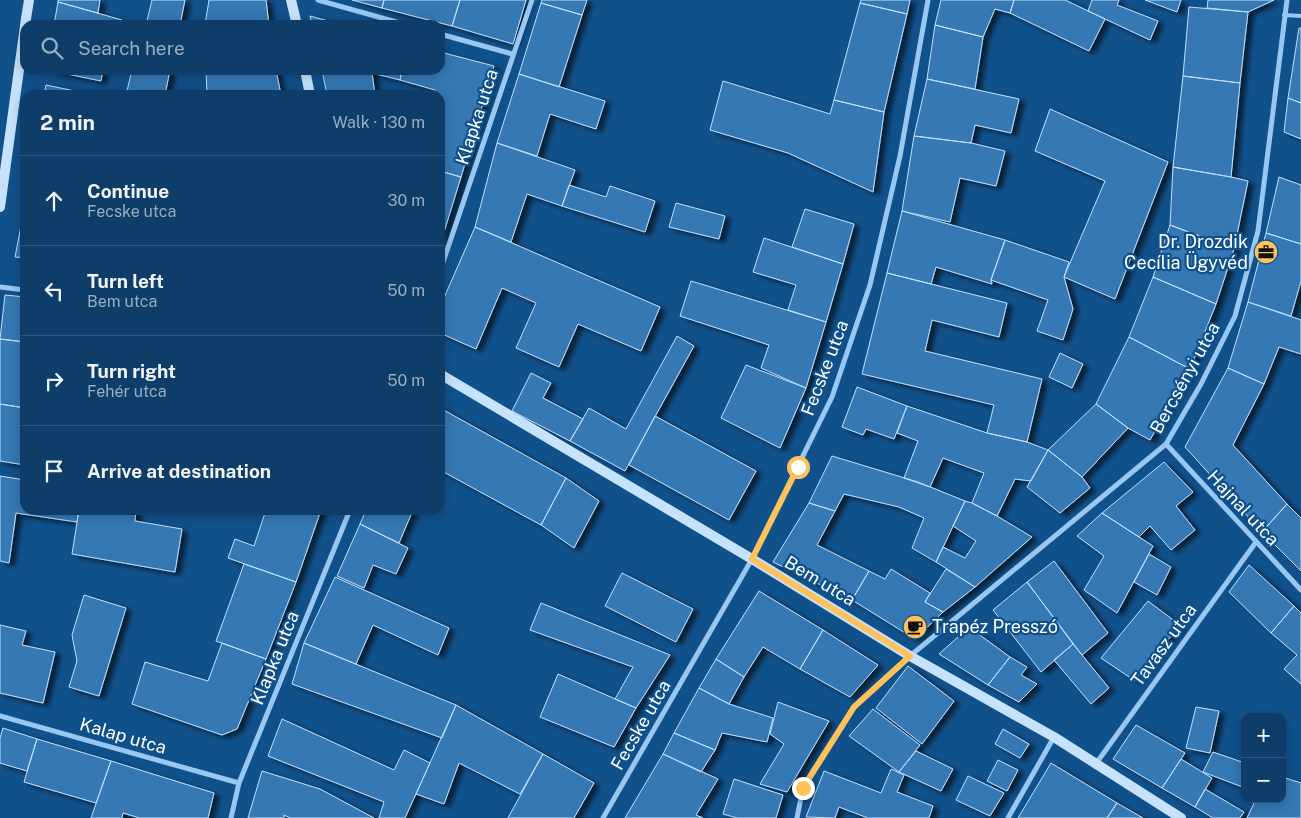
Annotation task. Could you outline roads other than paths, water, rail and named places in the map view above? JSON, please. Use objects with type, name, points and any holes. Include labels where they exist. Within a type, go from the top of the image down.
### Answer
[{"type":"street","points":[[26,20],[29,0]]},
{"type":"street","points":[[292,0],[296,20]]},
{"type":"street","points":[[318,0],[389,20]]},
{"type":"street","name":"Klapka utca","points":[[445,256],[512,54],[532,0]]},
{"type":"street","name":"Fecske utca","points":[[603,818],[752,559],[832,397],[870,284],[900,156],[928,0]]},
{"type":"street","name":"Bercsényi utca","points":[[797,818],[803,788],[854,707],[910,656],[1166,444],[1201,384],[1235,316],[1258,232],[1287,0]]},
{"type":"street","points":[[445,35],[512,54]]},
{"type":"street","points":[[0,207],[20,62]]},
{"type":"street","points":[[306,75],[309,90]]},
{"type":"street","points":[[0,287],[20,289]]},
{"type":"street","name":"Bem utca","points":[[445,377],[752,559],[910,656],[1054,737],[1095,765],[1181,818]]},
{"type":"street","name":"Hajnal utca","points":[[1166,444],[1301,590]]},
{"type":"street","name":"Klapka utca","points":[[231,818],[239,783],[348,515]]},
{"type":"street","name":"Tavasz utca","points":[[1095,765],[1256,542]]},
{"type":"street","name":"Kalap utca","points":[[0,716],[239,783]]},
{"type":"street","points":[[1008,818],[1054,737]]},
{"type":"lane","points":[[1284,15],[1301,16]]},
{"type":"place","name":"Dr. Drozdik Cecília Ügyvéd","points":[[1266,252]]},
{"type":"place","name":"Trapéz Presszó","points":[[915,627]]}]
